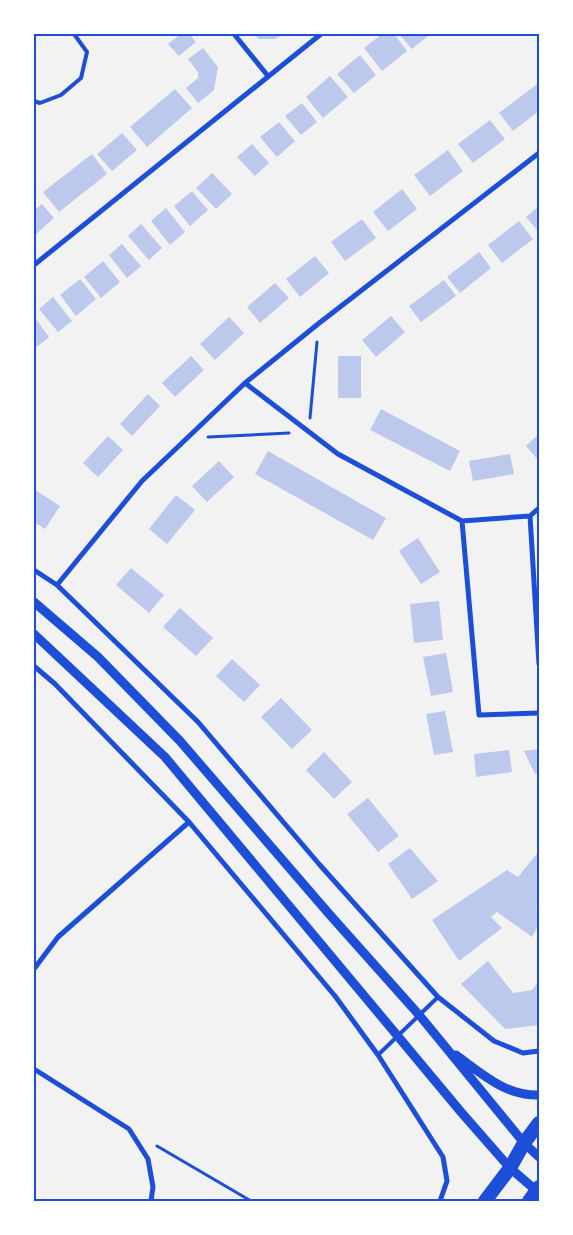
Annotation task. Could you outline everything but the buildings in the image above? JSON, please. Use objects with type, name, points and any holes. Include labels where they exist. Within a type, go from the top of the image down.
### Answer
[{"type":"highway","points":[[485,1201],[510,1168],[524,1143],[539,1123]]},
{"type":"street","points":[[234,34],[268,76]]},
{"type":"street","points":[[34,265],[321,34]]},
{"type":"street","points":[[57,585],[142,481],[245,383],[539,153]]},
{"type":"street","points":[[245,383],[338,454],[462,521],[530,516],[539,508]]},
{"type":"street","points":[[530,516],[539,664]]},
{"type":"street","points":[[462,521],[478,715],[539,713]]},
{"type":"street","points":[[34,570],[57,585],[198,722],[319,864],[438,997],[494,1041],[523,1054],[539,1051]]},
{"type":"street","points":[[34,602],[98,658],[180,741],[420,1016],[524,1143],[539,1157]]},
{"type":"street","points":[[34,634],[165,757],[510,1168],[536,1193]]},
{"type":"street","points":[[34,666],[55,684],[189,822],[335,996],[378,1055],[443,1157],[447,1181],[440,1200]]},
{"type":"street","points":[[34,969],[58,937],[189,822]]},
{"type":"street","points":[[445,1048],[503,1088],[516,1093],[539,1095]]},
{"type":"street","points":[[34,1069],[129,1129],[148,1159],[152,1201]]},
{"type":"lane","points":[[34,101],[40,104],[61,95],[81,78],[87,52],[74,34]]},
{"type":"lane","points":[[378,1055],[438,997]]},
{"type":"path","points":[[129,1129],[251,1201]]}]
